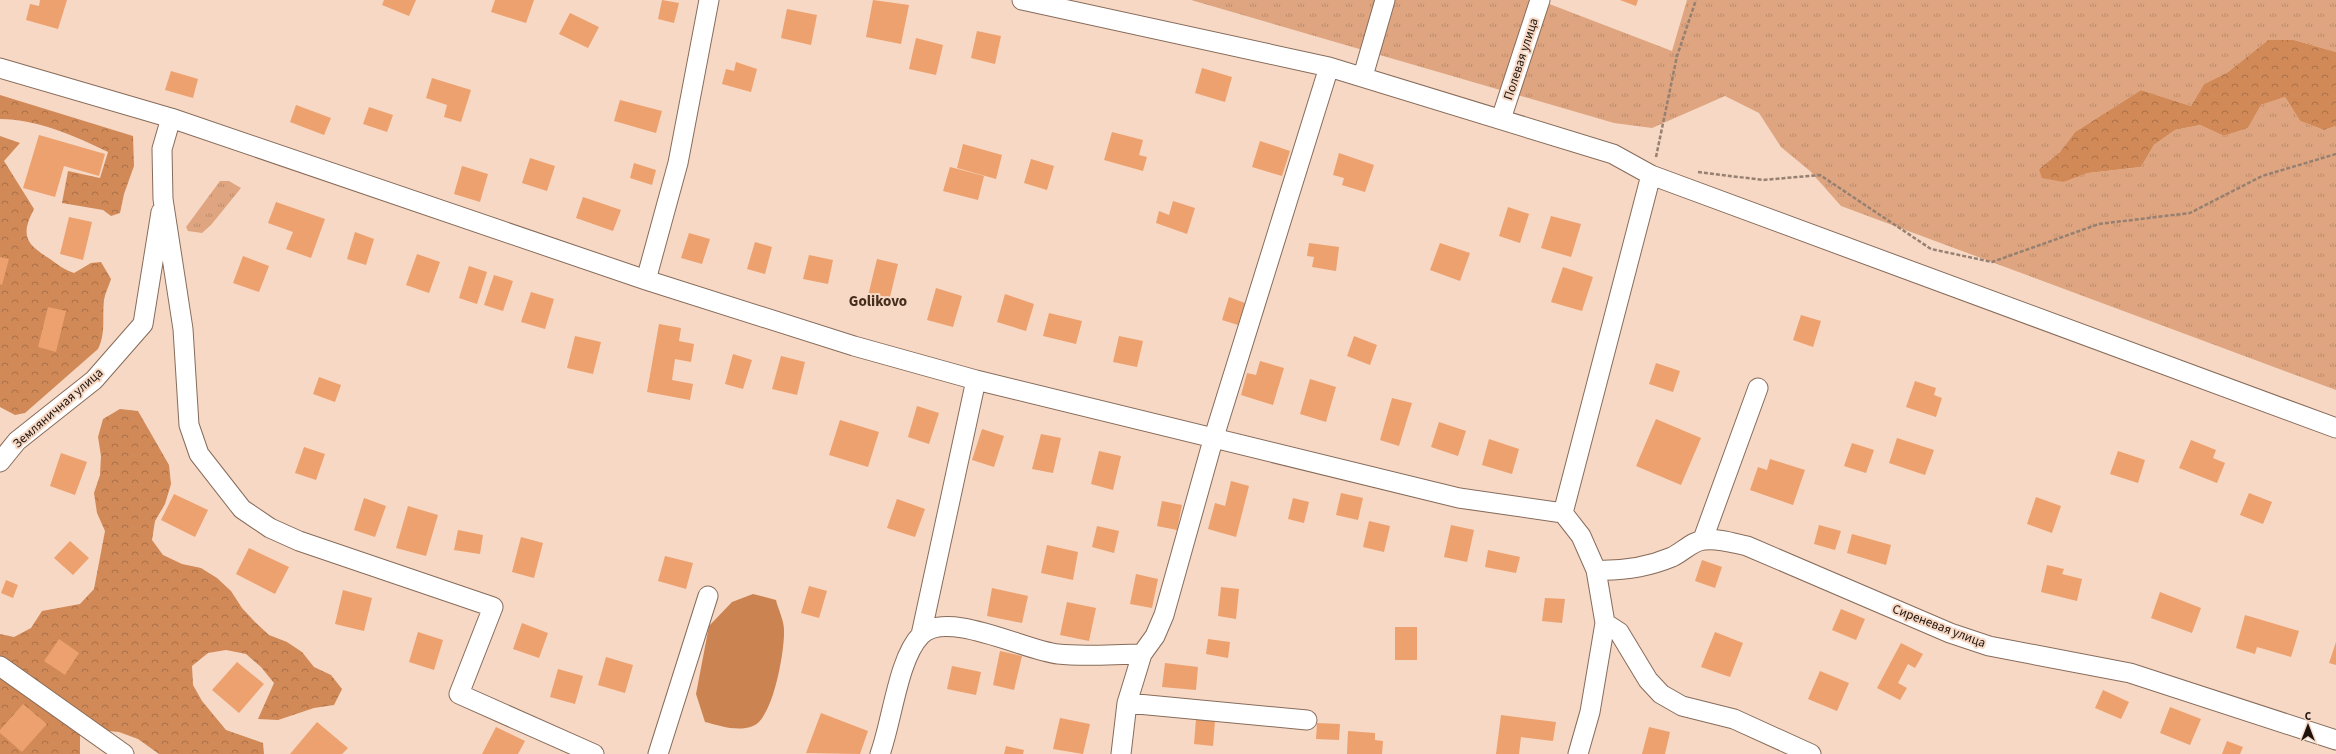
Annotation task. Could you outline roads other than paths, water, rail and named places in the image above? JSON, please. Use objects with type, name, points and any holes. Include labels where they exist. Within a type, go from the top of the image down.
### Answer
[{"type":"street","points":[[646,280],[678,163],[709,0]]},
{"type":"street","points":[[1022,0],[1329,67],[1363,76],[1613,154],[1651,175],[2336,428]]},
{"type":"street","points":[[1363,76],[1385,0]]},
{"type":"street","name":"Полевая улица","points":[[1501,119],[1540,0]]},
{"type":"street","points":[[1121,754],[1127,703],[1142,654],[1155,636],[1164,615],[1213,440],[1329,67]]},
{"type":"street","points":[[0,68],[171,118],[646,280],[854,346],[976,380],[1213,440],[1459,498],[1563,513],[1581,536],[1596,570],[1605,623],[1590,712],[1578,754]]},
{"type":"street","points":[[171,118],[162,149],[163,199],[183,329],[189,425],[199,454],[242,509],[270,528],[299,541],[494,607],[459,694],[594,754]]},
{"type":"street","points":[[1563,513],[1651,175]]},
{"type":"street","name":"Земляничная улица","points":[[0,462],[17,441],[94,380],[143,324],[163,199]]},
{"type":"street","points":[[880,754],[887,735],[906,660],[921,635],[976,380]]},
{"type":"street","points":[[1596,570],[1619,571],[1646,565],[1673,557],[1703,539],[1758,388]]},
{"type":"street","name":"Сиреневая улица","points":[[1703,539],[1723,540],[1747,546],[1950,634],[1989,646],[2130,673],[2336,740]]},
{"type":"street","points":[[658,754],[708,596]]},
{"type":"street","points":[[1605,623],[1619,632],[1648,680],[1661,694],[1682,706],[1734,719],[1811,754]]},
{"type":"street","points":[[921,635],[936,627],[966,628],[1057,654],[1142,654]]},
{"type":"street","points":[[0,666],[124,754]]},
{"type":"street","points":[[1127,703],[1307,720]]},
{"type":"district","name":"Golikovo","points":[[878,301]]}]
